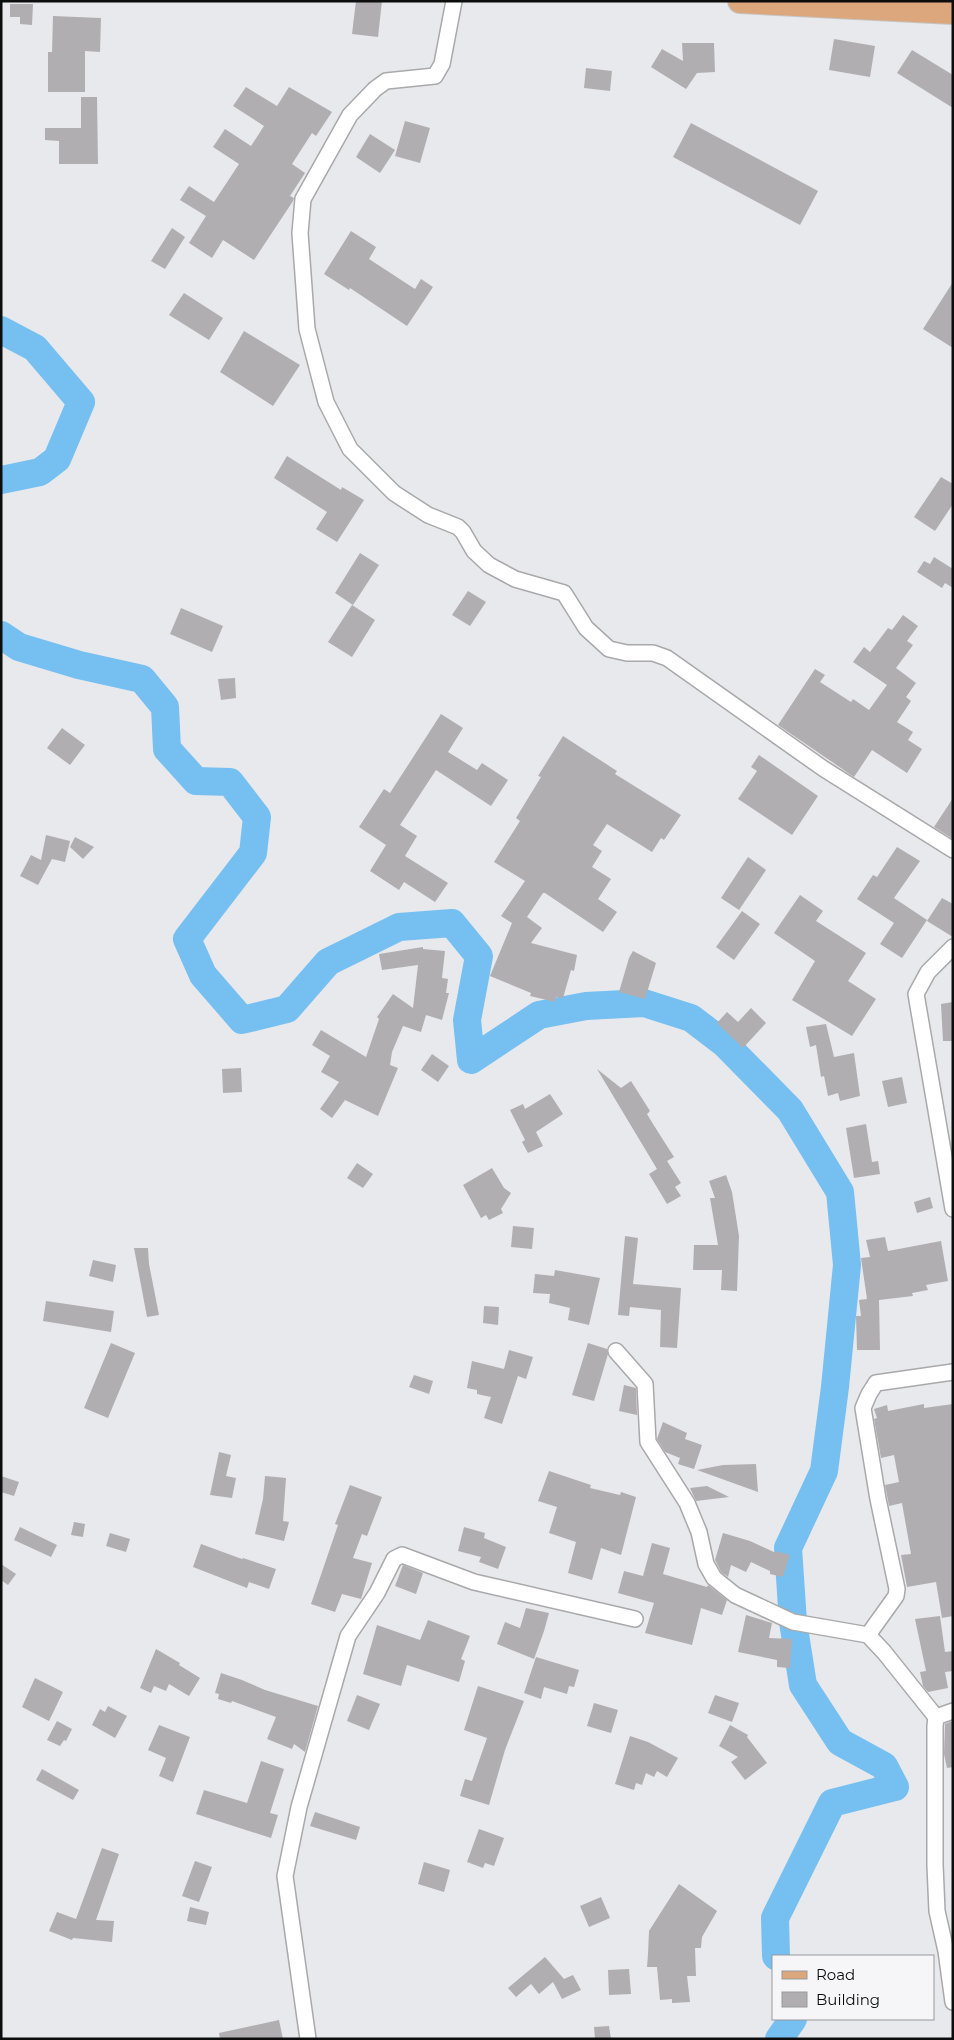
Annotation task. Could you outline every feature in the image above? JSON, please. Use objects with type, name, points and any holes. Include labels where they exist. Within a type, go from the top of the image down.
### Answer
[{"type":"main road","points":[[740,1],[953,12]]},
{"type":"main road","points":[[890,9],[920,1]]},
{"type":"street","points":[[454,1],[442,64],[435,76],[386,81],[374,88],[350,115],[303,199],[300,233],[307,329],[326,402],[350,449],[394,493],[428,515],[458,527],[464,532],[474,551],[489,565],[515,579],[564,593],[586,628],[609,649],[627,653],[653,654],[667,658],[824,768],[953,850]]},
{"type":"street","points":[[953,947],[928,972],[916,994],[953,1209]]},
{"type":"street","points":[[616,1351],[645,1384],[648,1442],[687,1503],[699,1532],[706,1564],[714,1578],[735,1594],[782,1619],[868,1635],[936,1717],[935,1865],[938,1912],[953,2002]]},
{"type":"street","points":[[868,1635],[896,1596],[898,1589],[878,1499],[863,1408],[876,1383],[953,1372]]},
{"type":"street","points":[[308,2039],[285,1876],[299,1807],[348,1636],[377,1593],[394,1559],[402,1555],[474,1582],[635,1619]]},
{"type":"street","points":[[936,1717],[953,1711]]},
{"type":"building","points":[[356,1],[382,1],[378,37],[352,34]]},
{"type":"building","points":[[10,4],[33,4],[32,25],[20,24],[20,17],[10,17]]},
{"type":"building","points":[[53,16],[101,18],[100,52],[85,51],[85,92],[48,92],[48,52],[52,52]]},
{"type":"building","points":[[834,39],[875,46],[870,77],[829,70]]},
{"type":"building","points":[[682,43],[714,43],[715,72],[697,73],[686,89],[651,67],[662,49],[683,61]]},
{"type":"building","points":[[912,50],[953,75],[953,108],[897,73]]},
{"type":"building","points":[[586,68],[612,71],[610,91],[584,88]]},
{"type":"building","points":[[246,87],[277,106],[289,87],[332,112],[316,136],[312,133],[292,164],[305,173],[290,196],[294,198],[293,201],[254,260],[223,240],[212,258],[189,243],[206,216],[180,200],[189,186],[214,202],[239,164],[213,147],[225,129],[251,146],[264,126],[233,106]]},
{"type":"building","points":[[81,97],[97,97],[98,164],[59,164],[59,141],[45,140],[45,128],[81,128]]},
{"type":"building","points":[[405,121],[430,128],[420,163],[395,156]]},
{"type":"building","points":[[691,123],[818,191],[800,225],[673,157]]},
{"type":"building","points":[[370,134],[395,150],[380,173],[356,157]]},
{"type":"building","points":[[172,228],[185,237],[165,269],[151,261]]},
{"type":"building","points":[[351,231],[376,247],[369,259],[415,289],[421,279],[433,287],[407,326],[350,288],[349,290],[324,274]]},
{"type":"building","points":[[953,282],[953,348],[923,329]]},
{"type":"building","points":[[184,293],[223,318],[209,340],[169,315]]},
{"type":"building","points":[[244,331],[300,365],[273,406],[220,372]]},
{"type":"building","points":[[287,456],[341,490],[342,487],[364,500],[337,542],[316,529],[327,512],[274,478]]},
{"type":"building","points":[[941,477],[953,484],[953,504],[935,531],[914,517]]},
{"type":"building","points":[[360,553],[379,565],[353,605],[335,593]]},
{"type":"building","points":[[934,557],[953,569],[953,588],[945,583],[942,588],[917,572],[924,561],[930,564]]},
{"type":"building","points":[[468,591],[486,602],[470,626],[452,615]]},
{"type":"building","points":[[352,605],[375,620],[352,657],[328,642]]},
{"type":"building","points":[[181,608],[223,626],[212,652],[170,634]]},
{"type":"building","points":[[903,615],[918,626],[907,641],[913,645],[896,668],[916,683],[906,697],[911,701],[897,722],[913,732],[908,740],[922,749],[907,773],[872,750],[854,777],[778,725],[815,669],[825,675],[820,682],[851,702],[853,699],[869,710],[887,685],[853,662],[864,647],[870,652],[888,628],[892,630]]},
{"type":"building","points":[[235,678],[236,698],[221,700],[218,679]]},
{"type":"building","points":[[441,714],[463,728],[448,752],[477,770],[482,763],[508,780],[491,806],[436,770],[400,825],[417,836],[405,856],[448,883],[435,902],[404,882],[399,890],[370,871],[386,845],[359,827],[384,789],[390,793]]},
{"type":"building","points":[[62,728],[85,745],[70,765],[47,748]]},
{"type":"building","points":[[563,736],[617,771],[615,774],[681,815],[664,840],[661,838],[652,852],[607,824],[593,845],[602,851],[592,867],[611,879],[598,899],[617,912],[603,932],[543,893],[527,917],[542,928],[531,943],[577,955],[574,971],[571,970],[563,998],[556,997],[555,1002],[530,996],[531,993],[490,976],[512,923],[501,916],[525,881],[494,862],[520,821],[516,818],[541,777],[538,776]]},
{"type":"building","points":[[759,755],[818,796],[792,835],[738,799],[757,771],[751,767]]},
{"type":"building","points":[[953,798],[953,839],[934,827]]},
{"type":"building","points":[[46,835],[70,841],[65,862],[52,859],[38,885],[20,876],[31,855],[41,860]]},
{"type":"building","points":[[75,837],[94,847],[83,859],[70,847]]},
{"type":"building","points":[[897,847],[920,861],[894,898],[927,920],[902,958],[880,944],[894,923],[857,899],[873,875],[877,877]]},
{"type":"building","points":[[748,857],[766,870],[739,910],[721,898]]},
{"type":"building","points":[[800,895],[823,911],[816,921],[866,953],[848,981],[876,999],[852,1036],[792,1000],[815,961],[774,933]]},
{"type":"building","points":[[942,898],[953,904],[953,937],[927,921]]},
{"type":"building","points":[[742,911],[760,924],[734,960],[716,947]]},
{"type":"building","points":[[423,947],[423,949],[445,951],[442,978],[448,979],[446,993],[449,993],[442,1020],[426,1015],[421,1032],[403,1026],[392,1052],[390,1065],[398,1068],[378,1116],[345,1100],[332,1118],[320,1109],[339,1082],[321,1072],[330,1056],[312,1045],[321,1030],[366,1057],[379,1019],[377,1017],[393,994],[413,1008],[418,965],[382,970],[379,954]]},
{"type":"building","points":[[633,951],[656,963],[645,999],[619,992],[629,958]]},
{"type":"building","points":[[953,1002],[953,1041],[943,1041],[941,1004]]},
{"type":"building","points":[[751,1008],[766,1023],[743,1048],[717,1023],[727,1012],[738,1022]]},
{"type":"building","points":[[826,1024],[834,1057],[854,1053],[860,1096],[840,1101],[838,1093],[828,1096],[824,1076],[821,1077],[816,1045],[810,1047],[806,1027]]},
{"type":"building","points":[[432,1054],[449,1066],[438,1082],[421,1070]]},
{"type":"building","points":[[241,1068],[242,1092],[223,1093],[222,1069]]},
{"type":"building","points":[[597,1069],[621,1088],[631,1081],[650,1111],[647,1114],[674,1157],[667,1161],[681,1183],[675,1187],[681,1196],[667,1204],[649,1174],[657,1169]]},
{"type":"building","points":[[902,1077],[907,1103],[888,1107],[882,1081]]},
{"type":"building","points":[[550,1094],[563,1114],[536,1132],[543,1146],[528,1153],[522,1142],[525,1140],[510,1110],[523,1104],[525,1109]]},
{"type":"building","points":[[866,1124],[872,1162],[878,1161],[880,1174],[854,1178],[846,1128]]},
{"type":"building","points":[[357,1163],[373,1174],[363,1188],[347,1178]]},
{"type":"building","points":[[492,1168],[504,1188],[511,1193],[501,1209],[503,1213],[489,1220],[486,1215],[481,1218],[463,1185]]},
{"type":"building","points":[[726,1175],[732,1192],[739,1236],[737,1291],[721,1290],[722,1270],[693,1270],[694,1245],[718,1245],[710,1198],[715,1198],[709,1181]]},
{"type":"building","points":[[930,1197],[933,1208],[917,1213],[914,1202]]},
{"type":"building","points":[[513,1226],[534,1228],[532,1249],[511,1247]]},
{"type":"building","points":[[625,1236],[638,1238],[633,1284],[681,1288],[677,1348],[660,1347],[661,1310],[630,1307],[629,1316],[618,1315]]},
{"type":"building","points":[[885,1237],[888,1251],[941,1241],[948,1281],[926,1285],[928,1290],[912,1293],[913,1296],[879,1300],[880,1350],[857,1350],[856,1316],[861,1316],[859,1300],[867,1299],[861,1258],[870,1257],[866,1240]]},
{"type":"building","points":[[134,1248],[148,1248],[149,1264],[159,1315],[147,1317]]},
{"type":"building","points":[[93,1260],[116,1265],[113,1282],[89,1276]]},
{"type":"building","points":[[555,1270],[600,1278],[589,1325],[568,1320],[570,1308],[549,1303],[550,1294],[533,1293],[535,1274],[554,1276]]},
{"type":"building","points":[[46,1301],[114,1311],[111,1332],[43,1321]]},
{"type":"building","points":[[484,1306],[499,1307],[498,1325],[483,1323]]},
{"type":"building","points":[[111,1343],[135,1353],[108,1418],[84,1408]]},
{"type":"building","points":[[588,1343],[607,1349],[608,1354],[594,1401],[572,1395]]},
{"type":"building","points":[[509,1350],[533,1357],[526,1379],[518,1376],[502,1424],[484,1418],[491,1397],[477,1394],[477,1390],[467,1388],[472,1361],[504,1369]]},
{"type":"building","points":[[414,1375],[433,1381],[429,1394],[409,1387]]},
{"type":"building","points":[[624,1385],[636,1388],[637,1415],[619,1411]]},
{"type":"building","points":[[924,1404],[924,1408],[953,1404],[953,1616],[942,1618],[936,1582],[907,1587],[901,1555],[911,1554],[902,1503],[889,1506],[885,1485],[899,1482],[894,1455],[881,1458],[874,1419],[877,1418],[874,1409],[887,1405],[888,1411]]},
{"type":"building","points":[[663,1422],[687,1433],[685,1439],[702,1445],[694,1469],[678,1464],[680,1458],[665,1452],[657,1439]]},
{"type":"building","points":[[219,1452],[231,1455],[226,1476],[236,1478],[232,1498],[210,1495]]},
{"type":"building","points":[[756,1464],[758,1492],[697,1470],[723,1465]]},
{"type":"building","points":[[549,1471],[591,1485],[590,1488],[620,1495],[621,1492],[636,1497],[621,1555],[601,1548],[592,1580],[568,1573],[576,1542],[549,1533],[557,1507],[538,1501]]},
{"type":"building","points":[[1,1476],[19,1482],[14,1496],[1,1492]]},
{"type":"building","points":[[265,1476],[286,1478],[283,1521],[289,1522],[284,1541],[255,1534],[263,1499]]},
{"type":"building","points":[[350,1485],[382,1497],[367,1536],[362,1534],[353,1558],[372,1563],[361,1599],[342,1594],[335,1612],[311,1604],[338,1525],[335,1524]]},
{"type":"building","points":[[707,1486],[729,1497],[696,1501],[690,1488]]},
{"type":"building","points":[[74,1522],[85,1524],[83,1537],[71,1535]]},
{"type":"building","points":[[20,1527],[57,1545],[51,1557],[14,1540]]},
{"type":"building","points":[[464,1527],[485,1533],[484,1538],[506,1547],[498,1569],[479,1562],[481,1557],[458,1551]]},
{"type":"building","points":[[110,1533],[130,1539],[126,1552],[106,1546]]},
{"type":"building","points":[[723,1533],[750,1541],[776,1553],[776,1551],[790,1555],[783,1577],[770,1574],[770,1571],[751,1562],[746,1572],[731,1565],[728,1577],[721,1572],[715,1560]]},
{"type":"building","points":[[652,1543],[670,1548],[663,1574],[707,1587],[708,1585],[727,1600],[722,1615],[701,1608],[692,1645],[645,1633],[654,1603],[618,1593],[624,1571],[643,1576]]},
{"type":"building","points":[[201,1544],[276,1569],[269,1589],[249,1582],[247,1588],[193,1567]]},
{"type":"building","points":[[1,1564],[16,1574],[8,1585],[1,1580]]},
{"type":"building","points":[[403,1565],[423,1573],[416,1594],[395,1586]]},
{"type":"building","points":[[526,1608],[549,1613],[534,1659],[497,1644],[505,1622],[520,1628]]},
{"type":"building","points":[[746,1615],[772,1623],[769,1638],[792,1639],[790,1668],[777,1667],[777,1660],[738,1652]]},
{"type":"building","points":[[940,1616],[945,1652],[953,1651],[953,1671],[945,1672],[948,1688],[928,1692],[923,1686],[920,1672],[926,1671],[915,1619]]},
{"type":"building","points":[[428,1620],[470,1636],[461,1659],[465,1661],[459,1682],[407,1665],[401,1686],[363,1674],[377,1625],[420,1640]]},
{"type":"building","points":[[156,1649],[180,1663],[179,1665],[200,1678],[189,1696],[169,1684],[166,1691],[154,1686],[151,1693],[140,1688]]},
{"type":"building","points":[[536,1657],[579,1670],[574,1687],[569,1686],[567,1694],[544,1687],[541,1699],[524,1693]]},
{"type":"building","points":[[221,1673],[265,1690],[318,1706],[305,1752],[294,1744],[292,1749],[267,1739],[276,1717],[232,1701],[231,1703],[218,1699],[219,1694],[215,1693]]},
{"type":"building","points":[[35,1678],[63,1692],[49,1721],[22,1707]]},
{"type":"building","points":[[478,1686],[524,1701],[505,1750],[489,1805],[460,1796],[465,1779],[472,1781],[487,1738],[464,1730]]},
{"type":"building","points":[[357,1695],[380,1704],[369,1730],[347,1721]]},
{"type":"building","points":[[715,1695],[739,1703],[732,1722],[708,1713]]},
{"type":"building","points":[[594,1703],[618,1710],[611,1733],[587,1726]]},
{"type":"building","points":[[108,1706],[127,1716],[115,1738],[92,1725],[100,1709],[105,1712]]},
{"type":"building","points":[[57,1721],[72,1729],[66,1741],[64,1740],[60,1746],[47,1740]]},
{"type":"building","points":[[953,1721],[953,1767],[947,1768],[944,1754],[945,1724]]},
{"type":"building","points":[[159,1725],[190,1737],[173,1782],[159,1776],[166,1758],[148,1750]]},
{"type":"building","points":[[730,1725],[748,1735],[747,1737],[767,1763],[745,1780],[731,1762],[738,1757],[719,1746]]},
{"type":"building","points":[[630,1736],[648,1742],[678,1758],[667,1777],[657,1771],[654,1777],[646,1773],[642,1785],[636,1783],[634,1790],[615,1784]]},
{"type":"building","points":[[261,1761],[284,1769],[270,1813],[278,1815],[271,1838],[196,1814],[204,1790],[247,1803]]},
{"type":"building","points":[[42,1769],[79,1790],[73,1800],[36,1780]]},
{"type":"building","points":[[315,1812],[360,1827],[356,1840],[310,1826]]},
{"type":"building","points":[[479,1829],[504,1838],[494,1866],[485,1863],[483,1868],[467,1862]]},
{"type":"building","points":[[102,1848],[119,1854],[96,1920],[114,1921],[112,1942],[73,1938],[72,1940],[49,1931],[57,1912],[76,1919]]},
{"type":"building","points":[[195,1861],[212,1867],[199,1902],[182,1896]]},
{"type":"building","points":[[424,1862],[450,1870],[444,1892],[418,1884]]},
{"type":"building","points":[[679,1884],[717,1911],[702,1937],[701,1948],[695,1948],[696,1976],[687,1976],[690,2002],[672,2003],[672,1999],[660,2000],[657,1967],[647,1967],[649,1931]]},
{"type":"building","points":[[601,1897],[610,1918],[589,1927],[580,1906]]},
{"type":"building","points":[[190,1907],[209,1912],[206,1925],[187,1921]]},
{"type":"building","points":[[545,1957],[564,1979],[573,1975],[581,1990],[562,1999],[553,1982],[539,1994],[531,1984],[516,1997],[508,1988]]},
{"type":"building","points":[[629,1969],[631,1994],[609,1995],[608,1970]]},
{"type":"building","points":[[279,2020],[283,2039],[220,2039],[219,2033]]},
{"type":"building","points":[[609,2026],[611,2039],[595,2039],[594,2027]]},
{"type":"waterway","points":[[1,330],[35,348],[81,402],[57,459],[40,472],[1,480]]},
{"type":"waterway","points":[[1,635],[19,647],[79,665],[142,679],[165,707],[167,749],[196,781],[230,782],[257,817],[253,853],[187,939],[203,975],[242,1020],[287,1009],[328,962],[399,927],[452,923],[479,956],[467,1020],[471,1060],[539,1015],[586,1006],[644,1003],[691,1018],[725,1044],[790,1110],[840,1192],[847,1265],[835,1387],[824,1471],[788,1548],[793,1622],[803,1685],[840,1742],[884,1766],[895,1787],[832,1803],[775,1918],[776,1955]]},
{"type":"waterway","points":[[779,2039],[792,2020]]}]
